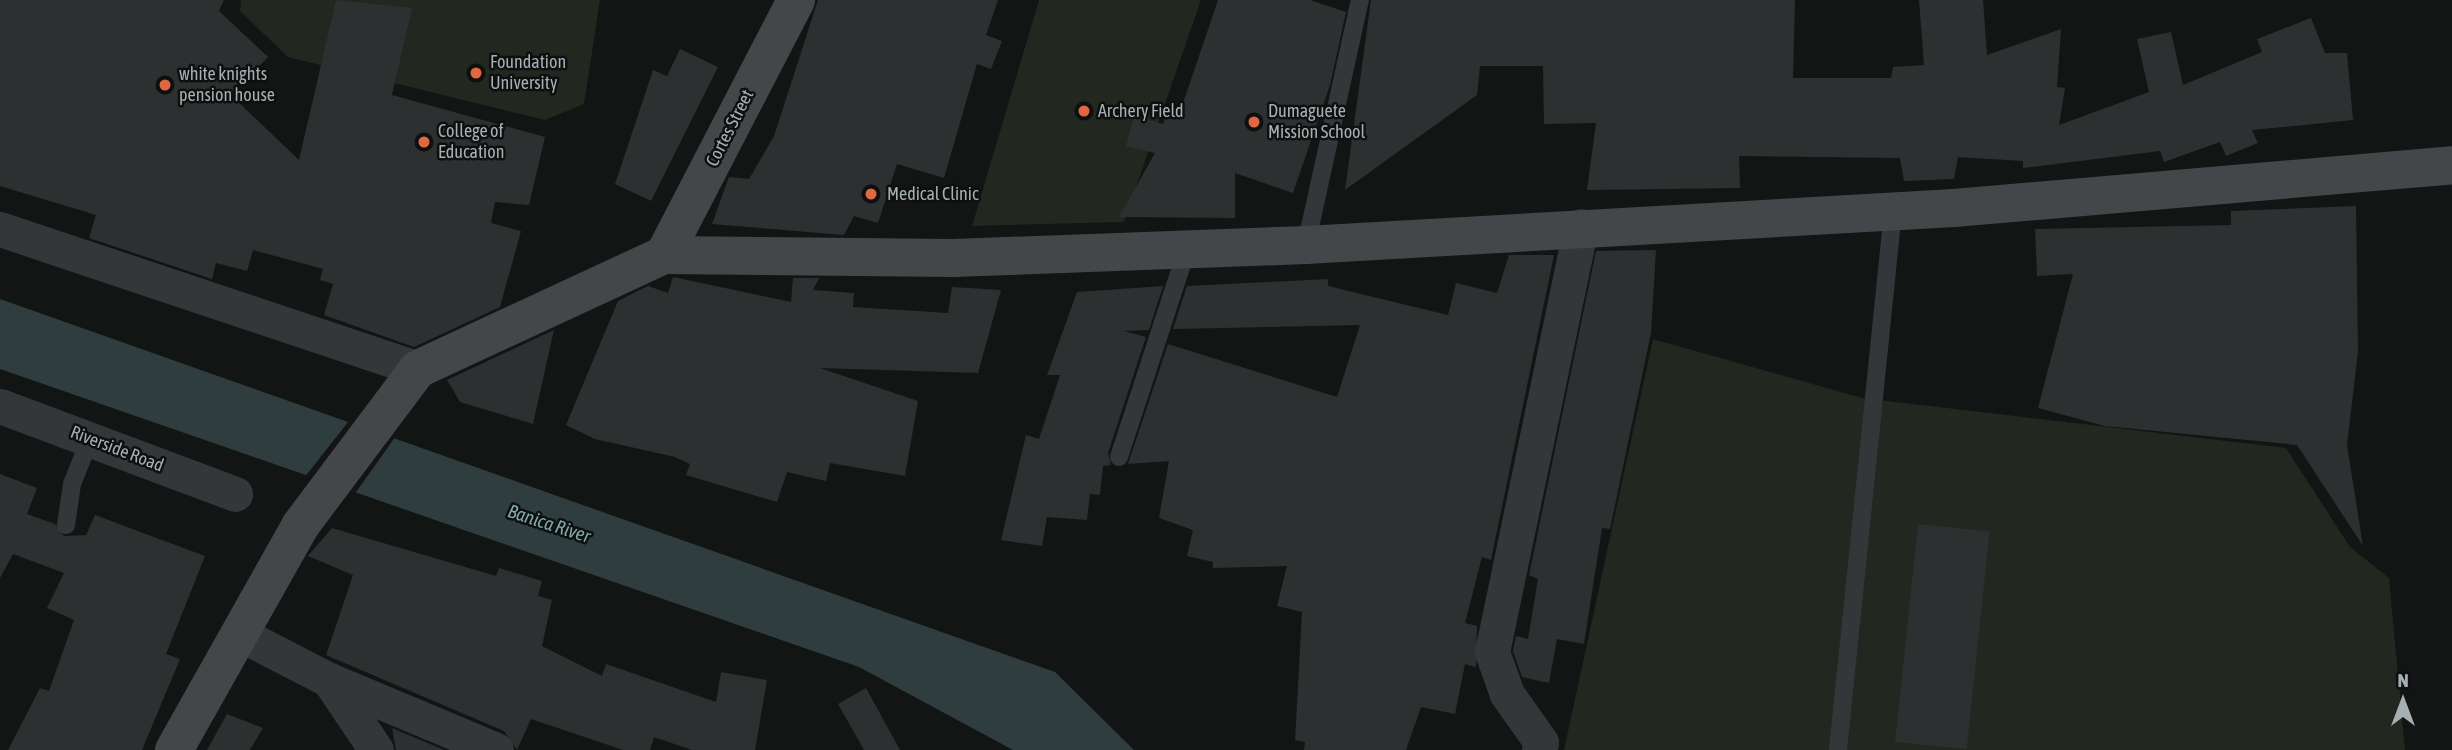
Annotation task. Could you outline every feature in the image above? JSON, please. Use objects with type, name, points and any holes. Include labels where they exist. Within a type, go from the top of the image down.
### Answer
[{"type":"street","name":"Cortes Street","points":[[664,255],[796,0]]},
{"type":"street","points":[[174,750],[238,633],[324,493],[414,374],[664,255],[953,258],[1306,245],[1581,226],[1893,211],[2452,165]]},
{"type":"street","points":[[1539,750],[1541,742],[1507,694],[1492,652],[1581,226]]},
{"type":"street","points":[[0,229],[414,374]]},
{"type":"street","name":"Riverside Road","points":[[0,406],[234,494]]},
{"type":"street","points":[[238,633],[329,680],[496,750]]},
{"type":"street","points":[[329,680],[376,750]]},
{"type":"lane","points":[[1306,245],[1360,0]]},
{"type":"lane","points":[[1838,750],[1893,211]]},
{"type":"lane","points":[[1119,457],[1187,249]]},
{"type":"lane","points":[[66,525],[72,484],[90,439]]},
{"type":"shaded area","points":[[241,0],[600,0],[584,104],[545,120],[288,57],[240,11]]},
{"type":"shaded area","name":"Archery Field","points":[[1039,0],[1201,0],[1124,222],[972,226]]},
{"type":"shaded area","points":[[1653,339],[1862,398],[2286,448],[2350,547],[2389,578],[2405,750],[1564,750]]},
{"type":"water","name":"Banica River","points":[[0,299],[1055,672],[1134,750],[1013,750],[859,667],[0,369]]},
{"type":"pier","points":[[352,417],[398,433],[354,495],[304,478]]},
{"type":"building","points":[[0,0],[224,0],[219,11],[268,57],[231,95],[299,160],[336,0],[412,8],[392,95],[545,137],[529,205],[495,202],[491,223],[521,231],[500,307],[414,347],[324,315],[333,284],[320,280],[323,269],[253,250],[247,271],[216,263],[212,279],[89,238],[96,215],[0,186]]},
{"type":"building","points":[[818,0],[998,0],[986,35],[1002,41],[991,69],[977,64],[944,178],[897,164],[878,223],[854,216],[844,235],[712,224],[729,177],[749,179],[774,136]]},
{"type":"building","points":[[1218,0],[1310,0],[1346,12],[1330,85],[1293,193],[1235,173],[1235,218],[1119,217],[1155,153],[1126,146],[1134,116],[1163,124],[1170,105],[1181,109]]},
{"type":"building","points":[[1371,0],[1795,0],[1793,78],[1891,78],[1893,67],[1924,65],[1919,0],[1983,0],[1987,55],[2061,29],[2057,87],[2065,88],[2059,125],[2149,92],[2137,39],[2171,32],[2183,85],[2262,52],[2257,39],[2311,18],[2325,53],[2347,53],[2353,120],[2252,130],[2258,143],[2226,156],[2220,142],[2164,162],[2160,151],[2023,168],[2023,161],[1958,157],[1954,179],[1904,181],[1900,158],[1739,156],[1740,188],[1587,190],[1596,123],[1544,124],[1543,66],[1480,66],[1477,95],[1345,190]]},
{"type":"building","points":[[680,49],[718,67],[651,201],[615,184],[653,70],[667,76]]},
{"type":"building","points":[[2356,206],[2358,352],[2347,445],[2363,546],[2297,445],[2105,426],[2038,408],[2073,274],[2037,276],[2035,229],[2231,225],[2231,211]]},
{"type":"building","points":[[1656,250],[1651,333],[1610,529],[1602,528],[1584,644],[1557,639],[1549,683],[1522,677],[1513,651],[1516,636],[1528,639],[1538,579],[1529,575],[1596,251]]},
{"type":"building","points":[[1509,255],[1554,255],[1491,560],[1482,557],[1465,623],[1477,626],[1476,667],[1465,664],[1455,714],[1421,707],[1406,750],[1304,750],[1305,742],[1295,740],[1302,612],[1277,606],[1287,566],[1213,568],[1213,562],[1187,556],[1193,530],[1159,518],[1169,461],[1128,464],[1168,344],[1337,397],[1360,325],[1173,329],[1187,286],[1328,279],[1328,286],[1448,315],[1456,283],[1497,293]]},
{"type":"building","points":[[673,277],[791,302],[793,278],[819,278],[813,290],[854,293],[853,307],[948,313],[952,287],[1001,290],[978,373],[820,368],[918,401],[905,476],[830,463],[826,481],[787,472],[777,502],[686,475],[690,464],[675,457],[595,439],[566,425],[618,301],[648,286],[668,293]]},
{"type":"building","points":[[1163,286],[1149,330],[1124,331],[1146,337],[1108,453],[1111,465],[1103,466],[1100,495],[1090,494],[1087,520],[1047,517],[1042,546],[1001,540],[1026,435],[1039,439],[1060,375],[1047,375],[1077,292]]},
{"type":"building","points":[[554,330],[533,424],[460,402],[447,380]]},
{"type":"building","points":[[0,474],[37,488],[27,514],[55,524],[64,536],[86,535],[95,515],[205,556],[166,654],[180,659],[142,750],[8,750],[40,688],[49,691],[74,620],[47,608],[64,573],[13,554],[0,578]]},
{"type":"building","points":[[1918,524],[1990,532],[1967,749],[1895,742]]},
{"type":"building","points":[[332,528],[496,576],[499,568],[542,581],[538,596],[552,600],[542,646],[602,676],[606,664],[716,702],[721,672],[767,680],[755,750],[692,750],[654,737],[650,750],[623,750],[531,719],[517,750],[504,731],[326,655],[353,575],[308,556]]},
{"type":"building","points":[[866,688],[900,750],[864,750],[838,704]]},
{"type":"building","points":[[227,714],[263,728],[250,750],[207,750]]},
{"type":"building","points":[[392,728],[444,750],[396,750]]},
{"type":"place","name":"Foundation University","points":[[476,73]]},
{"type":"place","name":"white knights pension house","points":[[165,85]]},
{"type":"place","name":"Archery Field","points":[[1084,111]]},
{"type":"place","name":"Dumaguete Mission School","points":[[1254,122]]},
{"type":"place","name":"College of Education","points":[[424,142]]},
{"type":"place","name":"Medical Clinic","points":[[871,194]]}]
